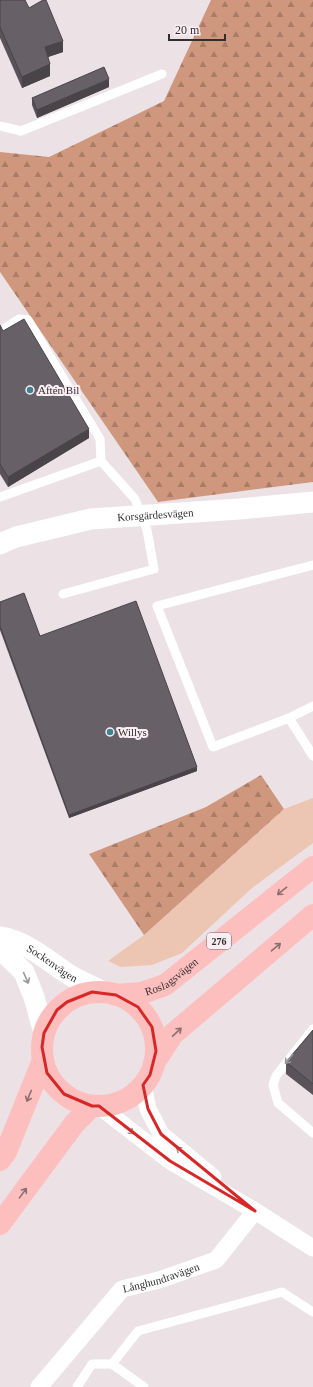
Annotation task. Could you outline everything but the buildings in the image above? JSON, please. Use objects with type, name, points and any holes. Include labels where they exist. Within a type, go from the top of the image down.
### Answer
[{"type":"main road","name":"Roslagsvägen","points":[[110,993],[142,993],[164,985],[313,867]]},
{"type":"main road","points":[[154,1063],[173,1034],[313,915]]},
{"type":"main road","points":[[92,992],[110,993],[128,1000],[138,1007],[146,1016],[152,1027],[156,1051],[150,1075],[134,1094],[123,1101],[95,1106],[74,1100],[64,1094],[54,1084],[47,1073],[42,1046],[44,1033],[57,1010],[67,1002],[92,992]]},
{"type":"main road","points":[[0,1160],[6,1152],[44,1060]]},
{"type":"main road","points":[[0,1224],[74,1124],[95,1106]]},
{"type":"street","name":"Korsgärdesvägen","points":[[0,544],[16,537],[91,519],[239,509],[313,502]]},
{"type":"street","name":"Sockenvägen","points":[[0,937],[11,939],[37,953],[70,975],[110,993]]},
{"type":"street","name":"Sockenvägen","points":[[0,949],[24,972],[34,997],[44,1033]]},
{"type":"street","points":[[143,1085],[148,1109],[161,1134],[255,1211]]},
{"type":"street","points":[[95,1106],[170,1161],[255,1211],[313,1248]]},
{"type":"street","name":"Långhundravägen","points":[[39,1387],[122,1289],[159,1280],[216,1260],[255,1211]]},
{"type":"lane","points":[[0,126],[21,131],[162,74]]},
{"type":"lane","points":[[5,328],[19,319],[28,320],[100,439],[101,461],[135,498],[147,530],[154,569],[63,594]]},
{"type":"lane","points":[[0,497],[101,461]]},
{"type":"lane","points":[[313,565],[157,606],[213,747],[289,718],[313,706]]},
{"type":"lane","points":[[289,718],[313,756]]},
{"type":"lane","points":[[313,1029],[276,1076],[273,1086],[278,1103],[313,1133]]},
{"type":"lane","points":[[112,1364],[138,1331],[282,1292],[313,1312]]},
{"type":"lane","points":[[77,1387],[92,1364],[112,1364],[144,1387]]},
{"type":"highlighted area","points":[[92,992],[116,995],[138,1007],[152,1027],[156,1051],[150,1075],[143,1085],[148,1109],[161,1134],[255,1211],[170,1161],[99,1106],[92,1106],[64,1094],[47,1073],[42,1047],[44,1033],[57,1010],[67,1002]]},
{"type":"shaded area","points":[[313,798],[313,843],[252,888],[182,953],[152,965],[121,967],[108,961],[144,935],[284,809]]},
{"type":"green space","points":[[211,0],[313,0],[313,482],[158,502],[0,272],[0,152],[49,157],[164,101]]},
{"type":"green space","points":[[261,775],[284,809],[144,935],[89,854],[206,807]]},
{"type":"place","name":"Aftén Bil","points":[[30,390]]},
{"type":"place","name":"Willys","points":[[110,732]]}]
